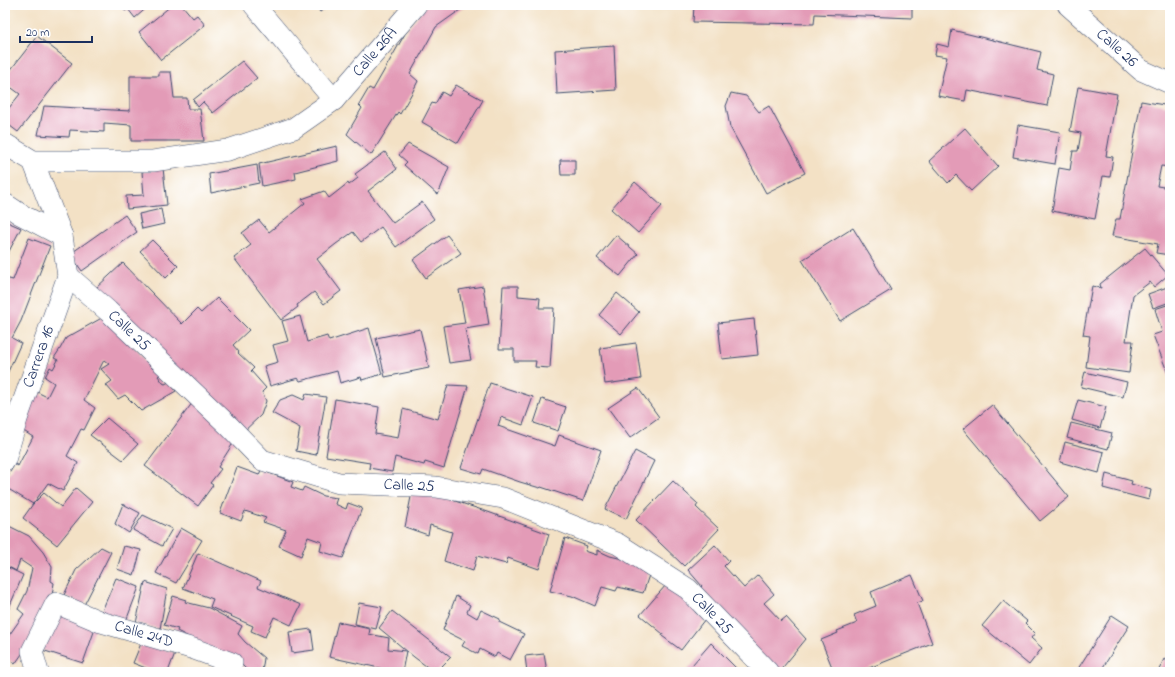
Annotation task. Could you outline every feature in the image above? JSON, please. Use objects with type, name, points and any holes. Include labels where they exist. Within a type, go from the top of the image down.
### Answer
[{"type":"street","points":[[254,5],[334,100]]},
{"type":"street","name":"Calle 26A","points":[[34,161],[154,161],[228,150],[294,128],[334,100],[416,5]]},
{"type":"street","name":"Calle 26","points":[[1068,5],[1141,70],[1170,83]]},
{"type":"street","points":[[5,144],[34,161],[62,236],[68,276]]},
{"type":"street","points":[[5,204],[20,214],[62,236]]},
{"type":"street","name":"Carrera 16","points":[[5,460],[17,419],[68,276]]},
{"type":"street","name":"Calle 25","points":[[68,276],[108,311],[229,426],[262,460],[338,483],[436,487],[503,498],[618,544],[688,589],[768,672]]},
{"type":"street","name":"Calle 24D","points":[[38,672],[32,652],[56,603],[101,622],[194,649],[232,664]]},
{"type":"building","points":[[121,5],[150,5],[135,18],[128,9],[125,11]]},
{"type":"building","points":[[172,5],[182,5],[193,18],[197,15],[205,25],[161,60],[139,32]]},
{"type":"building","points":[[315,5],[330,5],[320,12]]},
{"type":"building","points":[[426,5],[467,5],[436,27],[410,74],[418,81],[413,91],[400,114],[398,112],[371,155],[347,134],[362,108],[359,105],[369,88],[373,90],[406,32]]},
{"type":"building","points":[[694,5],[912,5],[912,18],[815,14],[814,24],[693,22]]},
{"type":"building","points":[[952,30],[1041,52],[1037,70],[1053,74],[1047,106],[967,90],[965,101],[938,96],[947,57],[935,55],[937,44],[949,47]]},
{"type":"building","points":[[37,36],[72,63],[18,132],[5,122],[5,113],[20,94],[5,83],[5,77]]},
{"type":"building","points":[[614,46],[616,90],[557,94],[555,50]]},
{"type":"building","points":[[242,61],[257,78],[213,113],[203,102],[198,107],[193,100]]},
{"type":"building","points":[[159,72],[171,72],[174,98],[187,98],[188,109],[200,109],[204,141],[131,141],[131,125],[104,123],[104,132],[70,130],[69,137],[38,135],[44,106],[130,111],[130,76],[159,76]]},
{"type":"building","points":[[456,85],[483,100],[458,143],[422,122],[432,103],[435,104],[442,92],[449,96]]},
{"type":"building","points":[[1078,87],[1117,94],[1106,156],[1113,157],[1110,177],[1103,176],[1095,219],[1052,211],[1059,168],[1070,170],[1073,151],[1078,151],[1081,133],[1070,131]]},
{"type":"building","points":[[731,93],[746,96],[759,112],[769,106],[805,173],[766,193],[730,127],[726,106]]},
{"type":"building","points":[[1141,101],[1170,106],[1170,167],[1161,166],[1157,186],[1170,188],[1170,255],[1156,253],[1158,244],[1112,236],[1116,219],[1120,219]]},
{"type":"building","points":[[1018,125],[1060,132],[1055,164],[1013,157]]},
{"type":"building","points":[[965,128],[998,166],[971,191],[956,175],[948,183],[929,161]]},
{"type":"building","points":[[408,144],[449,167],[438,195],[404,165],[407,162],[399,155]]},
{"type":"building","points":[[337,146],[338,161],[295,172],[296,179],[262,186],[259,164]]},
{"type":"building","points":[[385,152],[397,169],[368,191],[393,223],[422,202],[434,219],[396,247],[381,227],[361,242],[353,232],[317,259],[341,291],[324,304],[314,292],[281,320],[234,258],[251,245],[242,233],[259,220],[269,232],[305,203],[302,199],[324,191],[329,198],[348,183],[349,185],[358,178],[355,174]]},
{"type":"building","points":[[560,160],[575,160],[575,175],[561,175]]},
{"type":"building","points":[[257,165],[259,183],[211,193],[209,174]]},
{"type":"building","points":[[163,168],[167,205],[127,209],[126,196],[144,195],[142,172]]},
{"type":"building","points":[[635,182],[662,206],[638,233],[611,209]]},
{"type":"building","points":[[161,209],[164,224],[142,229],[139,214]]},
{"type":"building","points":[[125,215],[137,232],[82,271],[70,254]]},
{"type":"building","points":[[5,221],[21,228],[5,259]]},
{"type":"building","points":[[853,228],[891,290],[840,321],[802,260]]},
{"type":"building","points":[[447,235],[461,253],[426,278],[413,260]]},
{"type":"building","points":[[616,235],[638,254],[620,276],[597,258]]},
{"type":"building","points":[[29,238],[50,246],[21,321],[12,338],[21,343],[5,376],[5,278],[13,280]]},
{"type":"building","points":[[152,240],[178,266],[166,278],[140,251]]},
{"type":"building","points":[[1145,248],[1168,275],[1154,287],[1150,282],[1133,295],[1126,341],[1133,341],[1129,373],[1086,367],[1090,336],[1083,335],[1092,286],[1101,288],[1100,284]]},
{"type":"building","points":[[123,263],[182,324],[197,309],[201,313],[217,298],[249,330],[233,345],[239,352],[238,353],[254,368],[251,371],[266,388],[262,392],[266,401],[261,415],[240,435],[96,288]]},
{"type":"building","points":[[483,286],[489,325],[465,329],[471,360],[449,363],[443,326],[465,323],[459,290]]},
{"type":"building","points":[[503,286],[518,286],[518,296],[540,298],[539,308],[554,308],[550,368],[535,367],[536,361],[514,361],[514,349],[499,349]]},
{"type":"building","points":[[1170,286],[1170,302],[1153,308],[1148,294]]},
{"type":"building","points":[[617,293],[639,312],[621,334],[599,315]]},
{"type":"building","points":[[1170,304],[1170,379],[1153,335],[1162,332],[1155,309]]},
{"type":"building","points":[[107,315],[153,369],[157,367],[163,373],[158,376],[163,383],[165,384],[169,382],[176,391],[141,411],[125,395],[118,399],[106,385],[112,381],[101,369],[109,364],[104,360],[84,400],[95,408],[84,430],[81,429],[67,456],[78,463],[63,491],[48,483],[33,504],[5,487],[5,480],[15,464],[18,466],[33,437],[19,428],[37,392],[47,397],[54,383],[45,377],[50,367],[53,369],[58,360],[54,358],[66,338]]},
{"type":"building","points":[[300,316],[307,342],[327,336],[329,341],[369,328],[382,374],[362,380],[361,377],[340,383],[337,371],[300,381],[298,378],[270,386],[264,366],[278,362],[273,345],[288,341],[282,321]]},
{"type":"building","points":[[754,319],[758,355],[722,359],[718,323]]},
{"type":"building","points":[[420,329],[429,368],[385,377],[376,338]]},
{"type":"building","points":[[636,343],[641,379],[605,384],[600,348]]},
{"type":"building","points":[[1085,372],[1127,382],[1123,397],[1081,387]]},
{"type":"building","points":[[490,383],[533,397],[523,425],[501,417],[498,426],[555,446],[559,435],[601,450],[583,501],[483,469],[481,474],[461,468]]},
{"type":"building","points":[[448,385],[468,386],[444,468],[425,462],[424,465],[395,457],[392,472],[369,468],[370,463],[326,456],[335,399],[379,407],[375,434],[398,438],[403,409],[438,419]]},
{"type":"building","points":[[638,388],[659,417],[630,438],[608,408]]},
{"type":"building","points":[[306,394],[326,397],[316,455],[296,451],[300,428],[272,413],[280,400],[293,395],[304,400]]},
{"type":"building","points":[[196,398],[237,437],[218,467],[221,469],[210,483],[213,485],[198,506],[145,466]]},
{"type":"building","points":[[542,399],[566,407],[558,431],[534,423]]},
{"type":"building","points":[[1078,400],[1106,407],[1100,428],[1072,420]]},
{"type":"building","points":[[992,405],[1069,497],[1040,521],[963,429]]},
{"type":"building","points":[[107,418],[138,444],[123,460],[90,435]]},
{"type":"building","points":[[1071,423],[1112,433],[1108,449],[1067,438]]},
{"type":"building","points":[[1065,442],[1104,452],[1099,473],[1060,462]]},
{"type":"building","points":[[635,451],[654,461],[626,519],[605,509]]},
{"type":"building","points":[[237,467],[259,475],[261,470],[293,482],[291,487],[302,491],[304,487],[323,496],[337,498],[335,504],[346,509],[348,503],[362,508],[343,558],[320,551],[322,542],[308,537],[301,556],[279,546],[286,530],[263,522],[266,518],[245,511],[241,521],[220,513]]},
{"type":"building","points":[[1106,474],[1132,481],[1131,484],[1151,490],[1149,500],[1103,488]]},
{"type":"building","points":[[673,481],[698,504],[696,507],[719,529],[684,566],[636,520]]},
{"type":"building","points":[[413,487],[549,534],[539,569],[508,558],[506,564],[477,556],[473,571],[444,561],[452,532],[430,525],[428,535],[405,527]]},
{"type":"building","points":[[76,488],[92,502],[57,545],[23,518],[33,504],[44,493],[61,507]]},
{"type":"building","points":[[123,504],[140,513],[129,533],[115,524]]},
{"type":"building","points":[[143,515],[172,529],[162,546],[133,530]]},
{"type":"building","points":[[9,526],[29,536],[43,552],[52,567],[51,581],[54,583],[52,595],[29,644],[15,664],[5,657],[5,641],[24,614],[18,609],[27,591],[32,568],[20,560],[16,571],[5,565],[5,536]]},
{"type":"building","points":[[181,528],[202,540],[176,583],[156,573]]},
{"type":"building","points":[[565,538],[587,546],[585,551],[597,555],[597,550],[610,556],[652,566],[643,593],[618,587],[616,591],[602,587],[595,606],[572,596],[550,591]]},
{"type":"building","points":[[715,545],[729,561],[724,566],[744,588],[758,575],[774,594],[764,603],[781,621],[786,617],[806,639],[779,672],[777,672],[700,588],[702,586],[688,570]]},
{"type":"building","points":[[124,546],[141,550],[134,575],[117,569]]},
{"type":"building","points":[[101,547],[111,552],[84,605],[64,595],[76,570]]},
{"type":"building","points":[[198,553],[261,581],[258,587],[301,605],[291,625],[274,617],[265,637],[251,631],[253,626],[210,607],[213,599],[183,588]]},
{"type":"building","points":[[5,566],[23,575],[5,617]]},
{"type":"building","points":[[912,575],[923,601],[917,603],[932,643],[859,672],[834,672],[821,640],[838,633],[837,631],[857,623],[854,615],[876,606],[871,592]]},
{"type":"building","points":[[116,578],[139,587],[126,621],[102,611]]},
{"type":"building","points":[[145,582],[167,589],[160,629],[136,623]]},
{"type":"building","points":[[666,585],[697,609],[695,612],[705,619],[681,650],[662,636],[663,634],[640,615]]},
{"type":"building","points":[[173,596],[186,600],[185,602],[209,608],[242,626],[238,634],[264,658],[262,672],[249,672],[240,663],[177,631],[178,629],[164,625]]},
{"type":"building","points":[[456,596],[470,605],[467,612],[477,618],[481,610],[500,619],[499,622],[524,634],[510,660],[497,653],[495,657],[480,649],[478,654],[462,646],[465,641],[443,630]]},
{"type":"building","points":[[1003,601],[1027,621],[1025,623],[1035,633],[1031,638],[1042,648],[1029,665],[982,626]]},
{"type":"building","points":[[359,603],[382,607],[376,629],[355,624]]},
{"type":"building","points":[[56,610],[96,626],[83,663],[42,650]]},
{"type":"building","points":[[392,611],[451,657],[436,672],[414,657],[379,628]]},
{"type":"building","points":[[1112,615],[1129,626],[1100,672],[1076,672]]},
{"type":"building","points":[[338,622],[370,629],[369,634],[389,638],[388,649],[406,651],[402,672],[384,672],[384,669],[329,657]]},
{"type":"building","points":[[311,629],[314,650],[292,653],[289,632]]},
{"type":"building","points":[[142,641],[175,653],[168,672],[156,672],[133,663]]},
{"type":"building","points":[[711,643],[740,672],[686,672]]},
{"type":"building","points":[[544,654],[547,672],[527,672],[525,656]]},
{"type":"building","points":[[1164,659],[1170,662],[1170,672],[1158,672]]}]
